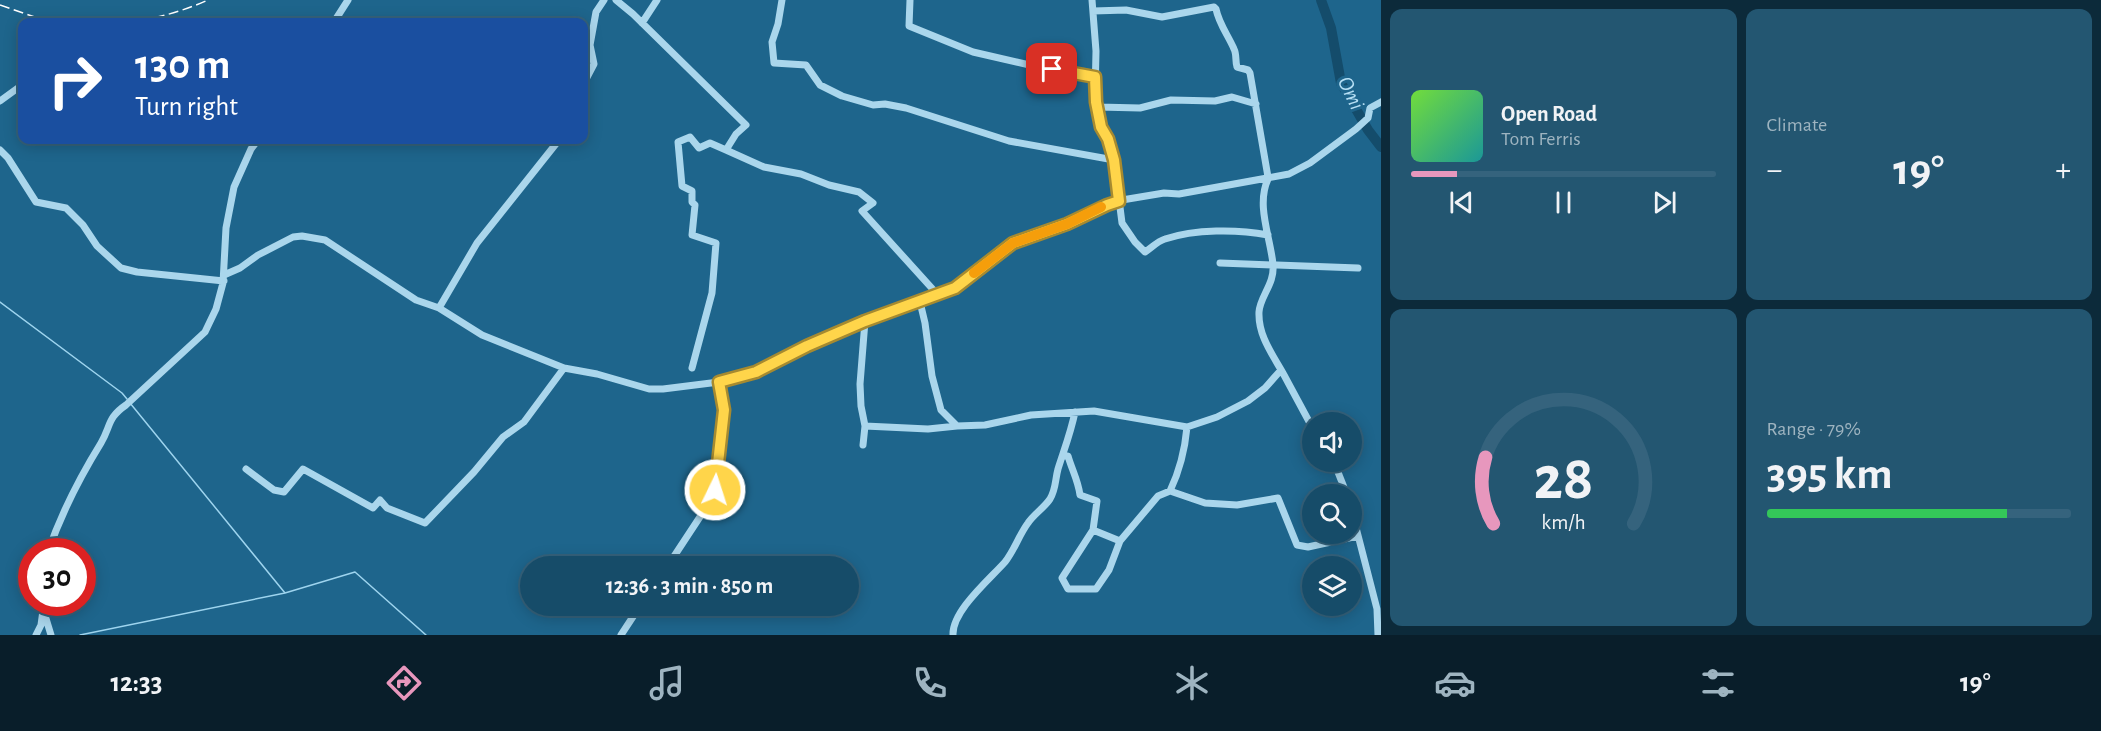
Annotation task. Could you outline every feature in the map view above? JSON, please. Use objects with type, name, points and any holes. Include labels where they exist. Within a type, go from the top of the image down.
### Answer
[{"type":"street","points":[[337,18],[348,0]]},
{"type":"street","points":[[588,75],[594,64],[590,45],[596,12],[604,0]]},
{"type":"street","points":[[616,0],[746,125],[736,134],[726,150]]},
{"type":"street","points":[[642,23],[657,0]]},
{"type":"street","points":[[910,0],[909,26],[973,52],[1095,77]]},
{"type":"street","points":[[1092,0],[1096,51],[1095,96],[1101,127],[1108,139],[1114,160],[1122,223],[1135,242],[1145,252],[1163,239],[1202,232],[1244,231],[1268,235]]},
{"type":"street","points":[[780,1],[778,24],[772,42],[774,63],[806,64],[820,85],[842,96],[873,105],[885,104],[906,108],[1009,141],[1114,160]]},
{"type":"street","points":[[1093,10],[1126,10],[1162,18],[1214,7],[1223,31],[1234,48],[1237,68],[1248,70],[1268,178],[1263,201],[1273,265],[1272,278],[1259,312],[1267,347],[1304,412]]},
{"type":"street","points":[[0,101],[18,88]]},
{"type":"street","points":[[1098,107],[1140,108],[1171,100],[1215,101],[1232,97],[1256,104]]},
{"type":"street","points":[[0,150],[8,158],[36,202],[66,208],[83,225],[97,246],[121,268],[137,272],[224,278],[258,255],[293,237],[316,238],[334,244],[345,254],[416,300],[439,308],[482,335],[564,368],[603,375],[649,388],[673,388],[719,382],[756,372],[807,346],[865,321],[955,288],[1013,243],[1067,224],[1107,205],[1164,193],[1179,194],[1289,174],[1356,129],[1368,118],[1370,108],[1381,102]]},
{"type":"street","points":[[692,368],[712,293],[716,243],[692,235],[695,205],[692,202],[692,191],[682,186],[678,142],[690,137],[699,148],[710,143],[764,167],[801,174],[829,185],[859,192],[873,203],[862,211],[938,295]]},
{"type":"street","points":[[54,538],[88,463],[103,440],[108,423],[117,411],[205,332],[216,309],[224,278],[226,228],[234,188],[255,144]]},
{"type":"street","points":[[439,308],[477,243],[556,144]]},
{"type":"street","points":[[1220,263],[1358,268]]},
{"type":"street","points":[[225,265],[234,271]]},
{"type":"street","points":[[920,302],[932,375],[941,410],[957,426]]},
{"type":"street","points":[[863,445],[865,426],[860,384],[865,321]]},
{"type":"street","points":[[246,469],[274,490],[284,492],[303,470],[374,508],[380,500],[387,508],[425,523],[474,472],[503,437],[524,422],[564,368]]},
{"type":"street","points":[[865,426],[928,429],[985,426],[1031,415],[1094,411],[1187,427],[1217,417],[1248,401],[1265,388],[1281,370]]},
{"type":"street","points":[[674,556],[715,495],[724,410],[719,382]]},
{"type":"street","points":[[953,635],[962,609],[980,590],[990,575],[1006,561],[1029,521],[1049,501],[1055,489],[1058,470],[1075,412]]},
{"type":"street","points":[[1063,456],[1068,456],[1071,468],[1078,478],[1080,495],[1097,501],[1093,530],[1062,578],[1068,589],[1096,589],[1109,570],[1120,541],[1158,496],[1170,491],[1177,477],[1187,427]]},
{"type":"street","points":[[1170,491],[1205,503],[1216,504],[1237,505],[1278,498],[1298,545],[1308,547],[1322,544]]},
{"type":"street","points":[[1093,530],[1120,541]]},
{"type":"street","points":[[1360,544],[1377,609],[1378,635]]},
{"type":"street","points":[[36,635],[42,616]]},
{"type":"street","points":[[46,616],[51,635]]},
{"type":"street","points":[[621,635],[635,616]]},
{"type":"waterway","name":"Omi","points":[[1321,0],[1331,28],[1341,83],[1368,130],[1381,147]]},
{"type":"waterway","points":[[0,302],[127,399]]},
{"type":"waterway","points":[[130,403],[285,593]]},
{"type":"waterway","points":[[80,635],[285,593],[355,572],[426,635]]},
{"type":"railway","points":[[151,18],[208,0]]},
{"type":"railway","points":[[0,5],[37,18]]},
{"type":"slow traffic","points":[[974,273],[1013,243],[1067,224],[1101,207]]},
{"type":"route","points":[[715,490],[724,410],[719,382],[756,372],[807,346],[865,321],[955,288],[1013,243],[1067,224],[1119,201],[1114,160],[1108,139],[1101,127],[1096,102],[1095,77],[1052,69]]}]
